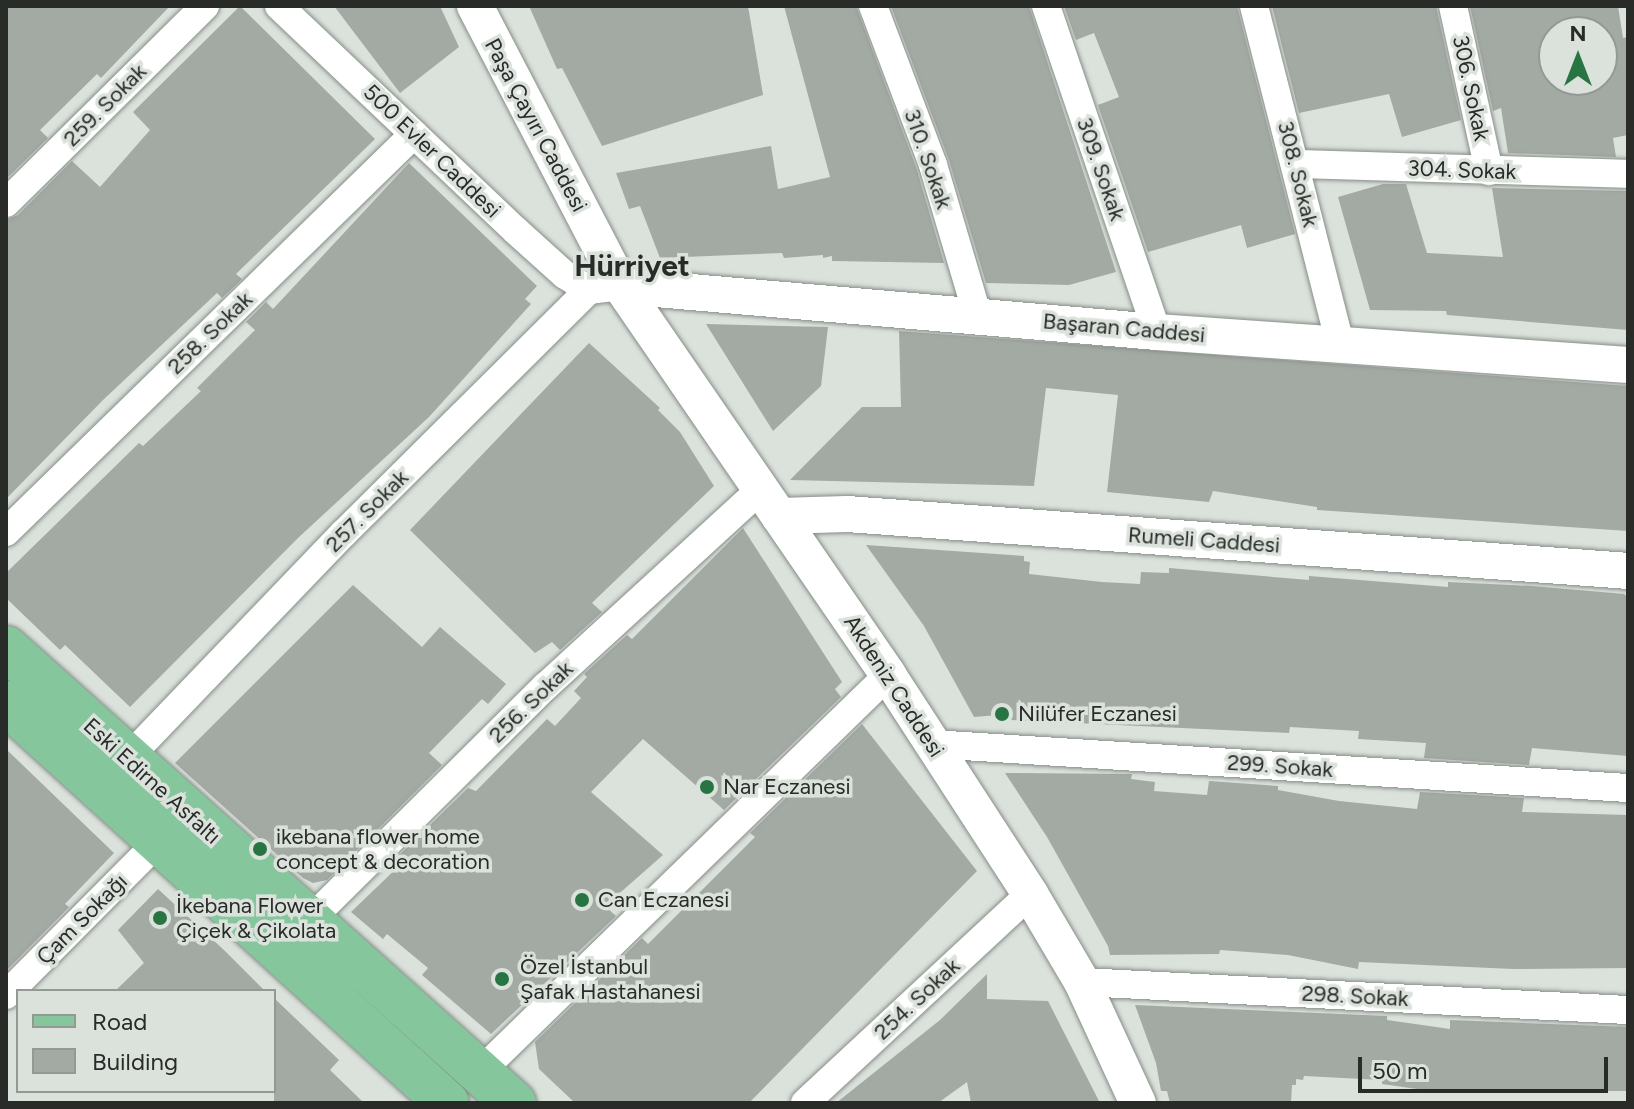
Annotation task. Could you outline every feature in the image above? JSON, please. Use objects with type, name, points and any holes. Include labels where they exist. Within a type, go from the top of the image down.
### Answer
[{"type":"main road","name":"Eski Edirne Asfaltı","points":[[6,648],[308,922],[514,1103]]},
{"type":"main road","name":"Eski Edirne Asfaltı","points":[[6,703],[447,1103]]},
{"type":"main road","points":[[122,807],[127,759]]},
{"type":"street","name":"259. Sokak","points":[[6,203],[205,6]]},
{"type":"street","name":"500 Evler Caddesi","points":[[279,6],[565,275],[605,288]]},
{"type":"street","name":"Paşa Çayırı Caddesi","points":[[475,6],[605,288]]},
{"type":"street","name":"310. Sokak","points":[[873,6],[933,165],[977,314]]},
{"type":"street","name":"309. Sokak","points":[[1046,6],[1157,332]]},
{"type":"street","name":"308. Sokak","points":[[1254,6],[1340,343]]},
{"type":"street","name":"306. Sokak","points":[[1453,6],[1489,171]]},
{"type":"street","name":"258. Sokak","points":[[6,532],[414,134]]},
{"type":"street","name":"304. Sokak","points":[[1296,164],[1628,174]]},
{"type":"street","name":"Başaran Caddesi","points":[[605,288],[977,314],[1157,332],[1628,365]]},
{"type":"street","name":"Akdeniz Caddesi","points":[[605,288],[770,502],[888,675],[1030,894],[1082,982],[1138,1103]]},
{"type":"street","name":"257. Sokak","points":[[127,759],[343,534],[605,288]]},
{"type":"street","name":"Rumeli Caddesi","points":[[770,502],[847,514],[1628,571]]},
{"type":"street","name":"256. Sokak","points":[[308,922],[546,686],[770,502]]},
{"type":"street","points":[[480,1072],[888,675]]},
{"type":"street","name":"299. Sokak","points":[[932,744],[1628,788]]},
{"type":"street","name":"Çam Sokağı","points":[[6,995],[158,842]]},
{"type":"street","name":"254. Sokak","points":[[805,1103],[1030,894]]},
{"type":"street","name":"298. Sokak","points":[[1082,982],[1628,1010]]},
{"type":"building","points":[[6,6],[170,6],[101,78],[97,74],[40,130],[48,138],[6,179]]},
{"type":"building","points":[[240,6],[375,139],[236,274],[242,279],[222,298],[217,293],[103,400],[6,499],[6,220],[18,215],[72,161],[100,187],[150,130],[133,112]]},
{"type":"building","points":[[334,6],[440,6],[459,47],[400,93]]},
{"type":"building","points":[[529,6],[748,6],[763,95],[602,146],[562,68],[557,69]]},
{"type":"building","points":[[784,6],[856,6],[917,170],[944,263],[832,261],[832,256],[784,258],[782,253],[660,258],[640,206],[629,209],[616,173],[771,146],[778,189],[830,177]]},
{"type":"building","points":[[891,6],[1029,6],[1116,272],[1069,285],[986,283],[949,160]]},
{"type":"building","points":[[1064,6],[1237,6],[1295,234],[1247,248],[1241,225],[1148,252],[1098,105],[1119,97],[1094,33],[1076,40]]},
{"type":"building","points":[[1272,6],[1436,6],[1461,120],[1402,137],[1389,94],[1299,113]]},
{"type":"building","points":[[1470,6],[1618,6],[1623,38],[1628,37],[1628,135],[1613,138],[1616,157],[1508,153],[1501,108],[1493,111]]},
{"type":"building","points":[[409,163],[537,286],[525,299],[531,304],[429,417],[298,538],[130,707],[65,645],[60,650],[6,598],[6,573],[139,443],[143,446],[201,391],[197,388],[255,330],[246,322],[266,302],[273,309]]},
{"type":"building","points":[[1383,184],[1406,184],[1427,253],[1503,257],[1492,188],[1628,191],[1628,330],[1447,315],[1446,311],[1370,310],[1338,197]]},
{"type":"building","points":[[706,324],[828,327],[821,386],[773,431]]},
{"type":"building","points":[[899,331],[1628,386],[1628,531],[1317,510],[1317,507],[1213,491],[1209,502],[1107,492],[1118,395],[1046,388],[1034,486],[790,480],[862,407],[901,407]]},
{"type":"building","points":[[589,343],[660,408],[658,410],[680,432],[714,486],[592,603],[602,612],[560,650],[552,642],[535,653],[410,530]]},
{"type":"building","points":[[743,528],[842,682],[835,689],[841,697],[724,810],[643,739],[591,792],[663,855],[605,906],[616,916],[491,1034],[422,975],[428,968],[387,934],[383,939],[351,912],[403,862],[389,865],[468,788],[476,791],[547,719],[555,726],[581,698],[574,691],[587,677],[584,674],[627,635],[632,639]]},
{"type":"building","points":[[866,545],[1024,556],[1024,561],[1030,562],[1029,574],[1102,582],[1140,584],[1141,572],[1169,573],[1169,568],[1309,580],[1309,576],[1448,587],[1448,582],[1624,594],[1628,597],[1628,756],[1532,748],[1529,765],[1424,758],[1426,743],[1358,739],[1359,731],[1290,727],[1289,733],[1010,720],[1010,714],[974,717],[924,626]]},
{"type":"building","points":[[353,585],[422,647],[440,627],[506,684],[488,704],[482,699],[429,753],[442,765],[327,880],[313,883],[303,878],[175,763]]},
{"type":"building","points":[[862,724],[977,871],[749,1103],[575,1103],[539,1069],[535,1042],[642,938],[648,944],[755,837],[750,833]]},
{"type":"building","points":[[6,749],[114,853],[65,904],[69,907],[6,971]]},
{"type":"building","points":[[1005,773],[1132,774],[1131,779],[1155,782],[1154,791],[1207,795],[1209,781],[1278,786],[1278,790],[1339,801],[1417,809],[1420,792],[1524,798],[1522,812],[1628,815],[1628,968],[1513,969],[1359,962],[1358,969],[1288,955],[1220,950],[1219,954],[1110,955],[1108,946],[1047,837]]},
{"type":"building","points":[[158,889],[263,989],[117,989],[144,963],[118,930]]},
{"type":"building","points":[[987,974],[987,999],[1048,1001],[1100,1103],[971,1103],[967,1082],[938,1103],[836,1103],[940,1020]]},
{"type":"building","points":[[276,1000],[339,1060],[330,1070],[364,1103],[274,1103]]},
{"type":"building","points":[[1135,1005],[1387,1016],[1387,1020],[1450,1029],[1450,1020],[1628,1027],[1628,1091],[1431,1091],[1382,1084],[1382,1080],[1304,1076],[1303,1080],[1296,1079],[1296,1085],[1292,1085],[1291,1103],[1170,1103],[1167,1091],[1161,1091],[1156,1063]]},
{"type":"place","name":"Nilüfer Eczanesi","points":[[1002,714]]},
{"type":"place","name":"Nar Eczanesi","points":[[707,787]]},
{"type":"place","name":"ikebana flower home concept & decoration","points":[[260,849]]},
{"type":"place","name":"Can Eczanesi","points":[[582,900]]},
{"type":"place","name":"İkebana Flower Çiçek & Çikolata","points":[[160,918]]},
{"type":"place","name":"Özel İstanbul Şafak Hastahanesi","points":[[502,979]]},
{"type":"district","name":"Hürriyet","points":[[632,266]]}]
